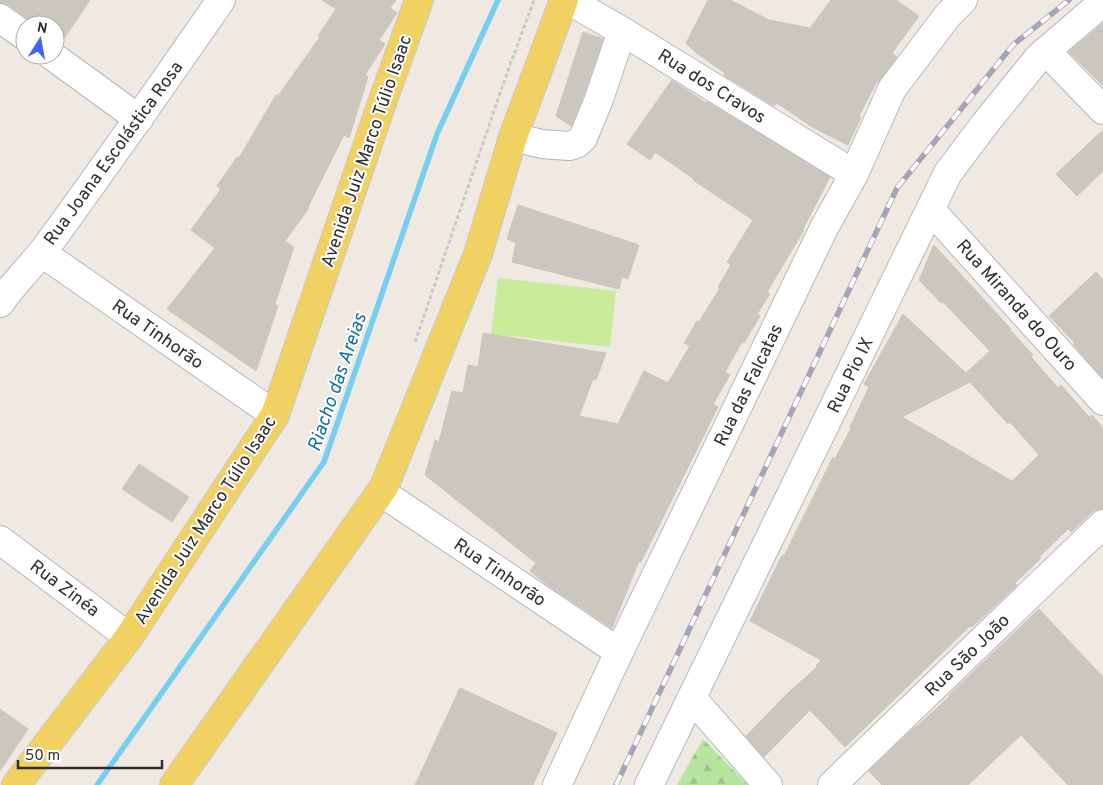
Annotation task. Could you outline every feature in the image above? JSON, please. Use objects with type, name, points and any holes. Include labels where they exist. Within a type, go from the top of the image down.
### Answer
[{"type":"main road","name":"Avenida Juiz Marco Túlio Isaac","points":[[16,785],[129,637],[275,415],[420,0]]},
{"type":"main road","points":[[174,785],[384,487],[478,254],[513,137],[564,0]]},
{"type":"street","name":"Rua Joana Escolástica Rosa","points":[[0,303],[42,253],[139,119],[221,0]]},
{"type":"street","name":"Rua dos Cravos","points":[[568,0],[622,31],[854,174]]},
{"type":"street","name":"Rua das Falcatas","points":[[557,785],[619,652],[824,228],[854,174],[892,89],[948,16],[963,0]]},
{"type":"street","name":"Rua Pio IX","points":[[649,785],[948,174],[984,125],[1039,57],[1103,2]]},
{"type":"street","points":[[0,18],[15,29]]},
{"type":"street","points":[[513,137],[542,144],[569,146],[576,144],[583,138],[599,99],[622,31]]},
{"type":"street","points":[[1046,51],[1103,110]]},
{"type":"street","points":[[65,65],[139,119]]},
{"type":"street","name":"Rua Miranda do Ouro","points":[[930,210],[1103,401]]},
{"type":"street","name":"Rua Tinhorão","points":[[42,253],[275,415]]},
{"type":"street","name":"Rua Tinhorão","points":[[381,492],[619,652]]},
{"type":"street","name":"Rua São João","points":[[832,785],[1103,524]]},
{"type":"street","name":"Rua Zinéa","points":[[0,540],[129,637]]},
{"type":"street","points":[[692,698],[768,785]]},
{"type":"path","points":[[412,350],[534,0]]},
{"type":"green space","points":[[498,278],[616,291],[610,347],[491,334]]},
{"type":"green space","points":[[703,739],[748,785],[677,785]]},
{"type":"building","points":[[0,0],[90,0],[65,37],[65,15],[22,15],[9,5],[0,3]]},
{"type":"building","points":[[322,0],[396,0],[390,8],[397,13],[379,40],[385,44],[365,75],[368,77],[349,138],[344,135],[309,208],[285,241],[294,247],[275,304],[278,306],[256,371],[167,309],[215,248],[191,230],[221,189],[217,186],[237,157],[239,158],[276,95],[278,96],[320,37],[318,36],[336,9]]},
{"type":"building","points":[[708,0],[730,0],[769,20],[810,28],[831,0],[896,0],[919,16],[892,53],[897,57],[877,81],[859,116],[861,117],[848,145],[812,127],[777,103],[774,106],[725,76],[725,73],[695,52],[686,43]]},
{"type":"building","points":[[1103,23],[1103,86],[1069,52]]},
{"type":"building","points":[[583,32],[603,39],[571,126],[556,116]]},
{"type":"building","points":[[672,80],[706,103],[830,177],[804,230],[767,292],[770,294],[757,314],[760,316],[725,372],[730,375],[713,404],[718,407],[641,562],[639,561],[612,628],[530,571],[536,563],[425,475],[435,440],[439,442],[452,391],[463,393],[468,365],[478,367],[483,333],[606,353],[596,380],[593,379],[579,416],[618,424],[644,371],[668,383],[690,346],[684,343],[720,288],[718,287],[731,265],[727,262],[753,220],[655,152],[650,160],[627,144]]},
{"type":"building","points":[[1103,130],[1103,171],[1077,196],[1056,174]]},
{"type":"building","points":[[518,205],[639,245],[628,279],[622,277],[619,289],[512,262],[516,243],[507,239]]},
{"type":"building","points":[[934,245],[1011,329],[1033,355],[1031,357],[1058,388],[1061,385],[1089,417],[1092,415],[1103,428],[1103,509],[1094,510],[1071,532],[1068,529],[1015,583],[1017,585],[972,627],[970,626],[845,747],[810,710],[764,757],[746,736],[787,694],[817,667],[821,660],[750,621],[833,457],[835,459],[851,428],[869,387],[864,384],[903,314],[966,373],[990,351],[919,280]],"holes":[[[970,382],[1008,424],[1010,422],[1039,455],[1012,481],[902,417]]]},
{"type":"building","points":[[1096,272],[1103,280],[1103,378],[1073,344],[1075,343],[1049,316]]},
{"type":"building","points":[[139,464],[189,497],[172,522],[122,489]]},
{"type":"building","points":[[1039,609],[1103,677],[1103,785],[1068,785],[1021,735],[968,785],[882,785],[869,771],[949,697]]},
{"type":"building","points":[[460,688],[557,733],[533,785],[415,785]]},
{"type":"building","points":[[0,709],[28,729],[0,771]]},
{"type":"waterway","name":"Riacho das Areias","points":[[97,785],[324,462],[437,134],[498,0]]},
{"type":"railway","points":[[616,785],[897,188],[1013,45],[1069,0]]}]
